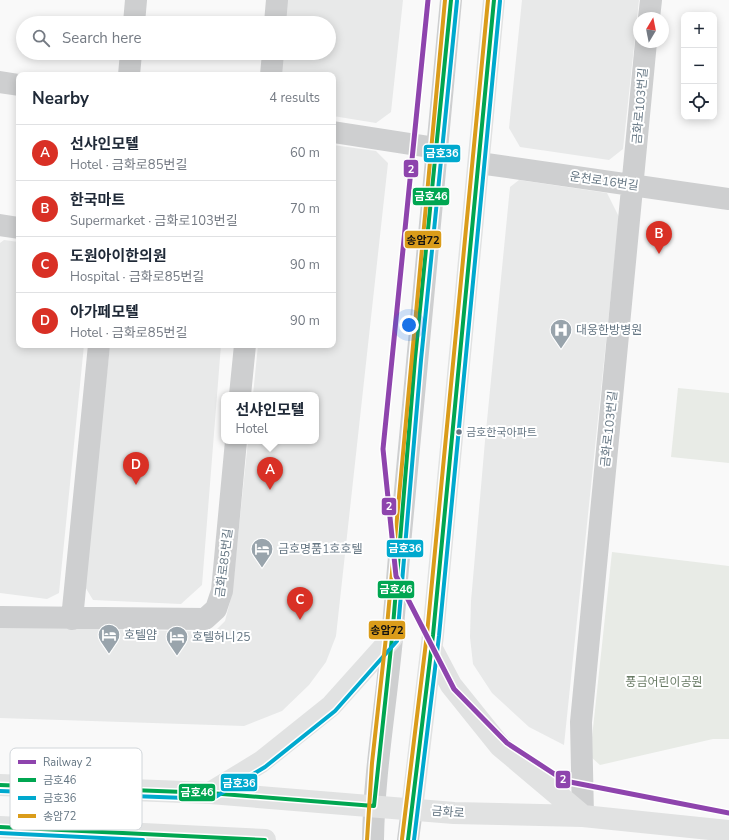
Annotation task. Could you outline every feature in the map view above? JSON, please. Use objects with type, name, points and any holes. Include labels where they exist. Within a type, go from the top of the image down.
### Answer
[{"type":"main road","points":[[412,809],[432,649],[494,0]]},
{"type":"main road","points":[[210,793],[261,762],[331,706],[392,638]]},
{"type":"main road","points":[[432,649],[451,684],[500,746],[583,816]]},
{"type":"main road","name":"금화로","points":[[0,785],[10,785]]},
{"type":"main road","name":"금화로","points":[[142,790],[210,793],[412,809],[454,814],[583,816],[729,831]]},
{"type":"main road","points":[[0,827],[10,827]]},
{"type":"main road","points":[[61,830],[265,840]]},
{"type":"street","points":[[135,16],[136,0]]},
{"type":"street","points":[[276,16],[277,0]]},
{"type":"street","points":[[373,840],[374,806],[392,638],[410,420],[451,0]]},
{"type":"street","points":[[650,12],[651,0]]},
{"type":"street","name":"금화로103번길","points":[[583,816],[581,722],[645,48]]},
{"type":"street","points":[[129,72],[130,60]]},
{"type":"street","points":[[271,72],[272,60]]},
{"type":"street","points":[[0,82],[16,85]]},
{"type":"street","points":[[336,132],[436,148]]},
{"type":"street","name":"운천로16번길","points":[[479,163],[729,199]]},
{"type":"street","points":[[0,224],[16,227]]},
{"type":"street","points":[[72,619],[99,348]]},
{"type":"street","points":[[240,392],[245,348]]},
{"type":"street","name":"금화로85번길","points":[[0,618],[206,619],[216,609],[222,592],[236,444]]},
{"type":"street","points":[[408,840],[412,809]]},
{"type":"shaded area","points":[[286,0],[403,0],[391,112],[376,123],[336,116],[336,72],[278,72],[279,60],[336,60],[336,16],[284,16]]},
{"type":"shaded area","points":[[522,0],[639,0],[638,12],[633,12],[634,48],[623,149],[609,160],[520,147],[509,128]]},
{"type":"shaded area","points":[[336,145],[376,151],[388,163],[336,636],[326,662],[309,685],[282,711],[244,726],[0,718],[0,626],[214,632],[225,621],[232,594],[248,444],[319,444],[319,392],[253,392],[258,348],[336,348]]},
{"type":"shaded area","points":[[519,180],[607,193],[619,217],[564,745],[529,727],[492,693],[473,664],[470,637],[471,601],[485,441],[510,187]]},
{"type":"shaded area","points":[[4,240],[16,242],[16,348],[84,348],[59,593],[47,599],[0,593],[0,243]]},
{"type":"shaded area","points":[[110,348],[221,348],[202,585],[181,604],[93,600],[84,585]]},
{"type":"green space","points":[[678,388],[729,393],[729,463],[671,457]]},
{"type":"green space","name":"풍금어린이공원","points":[[612,552],[729,566],[729,739],[713,739],[600,765],[590,756]]},
{"type":"rail line","name":"2","points":[[428,0],[383,449],[396,576],[454,689],[507,743],[565,781],[729,813]]},
{"type":"transit line","name":"송암72","points":[[367,840],[372,763],[386,637],[445,0]]},
{"type":"transit line","name":"금호46","points":[[142,790],[210,793],[374,806],[392,638],[415,359],[451,0]]},
{"type":"transit line","name":"송암72","points":[[402,839],[427,634],[488,0]]},
{"type":"transit line","name":"금호46","points":[[408,840],[433,635],[494,0]]},
{"type":"transit line","name":"금호36","points":[[142,796],[212,799],[265,767],[335,711],[397,641],[421,360],[457,1]]},
{"type":"transit line","name":"금호36","points":[[414,840],[439,636],[500,1]]},
{"type":"transit line","name":"금호46","points":[[0,785],[10,785]]},
{"type":"transit line","name":"금호36","points":[[0,791],[10,791]]},
{"type":"transit line","name":"금호46","points":[[0,827],[10,827]]},
{"type":"transit line","name":"금호46","points":[[61,830],[265,840]]},
{"type":"transit line","name":"금호36","points":[[0,833],[143,840]]},
{"type":"place","name":"한국마트","points":[[659,254]]},
{"type":"place","name":"대웅한방병원","points":[[561,350]]},
{"type":"place","name":"금호한국아파트","points":[[459,432]]},
{"type":"place","name":"아가페모텔","points":[[136,485]]},
{"type":"place","name":"선샤인모텔","points":[[270,490]]},
{"type":"place","name":"금호명품1호호텔","points":[[262,568]]},
{"type":"place","name":"도원아이한의원","points":[[300,620]]},
{"type":"place","name":"호텔얌","points":[[109,654]]},
{"type":"place","name":"호텔허니25","points":[[177,656]]}]
